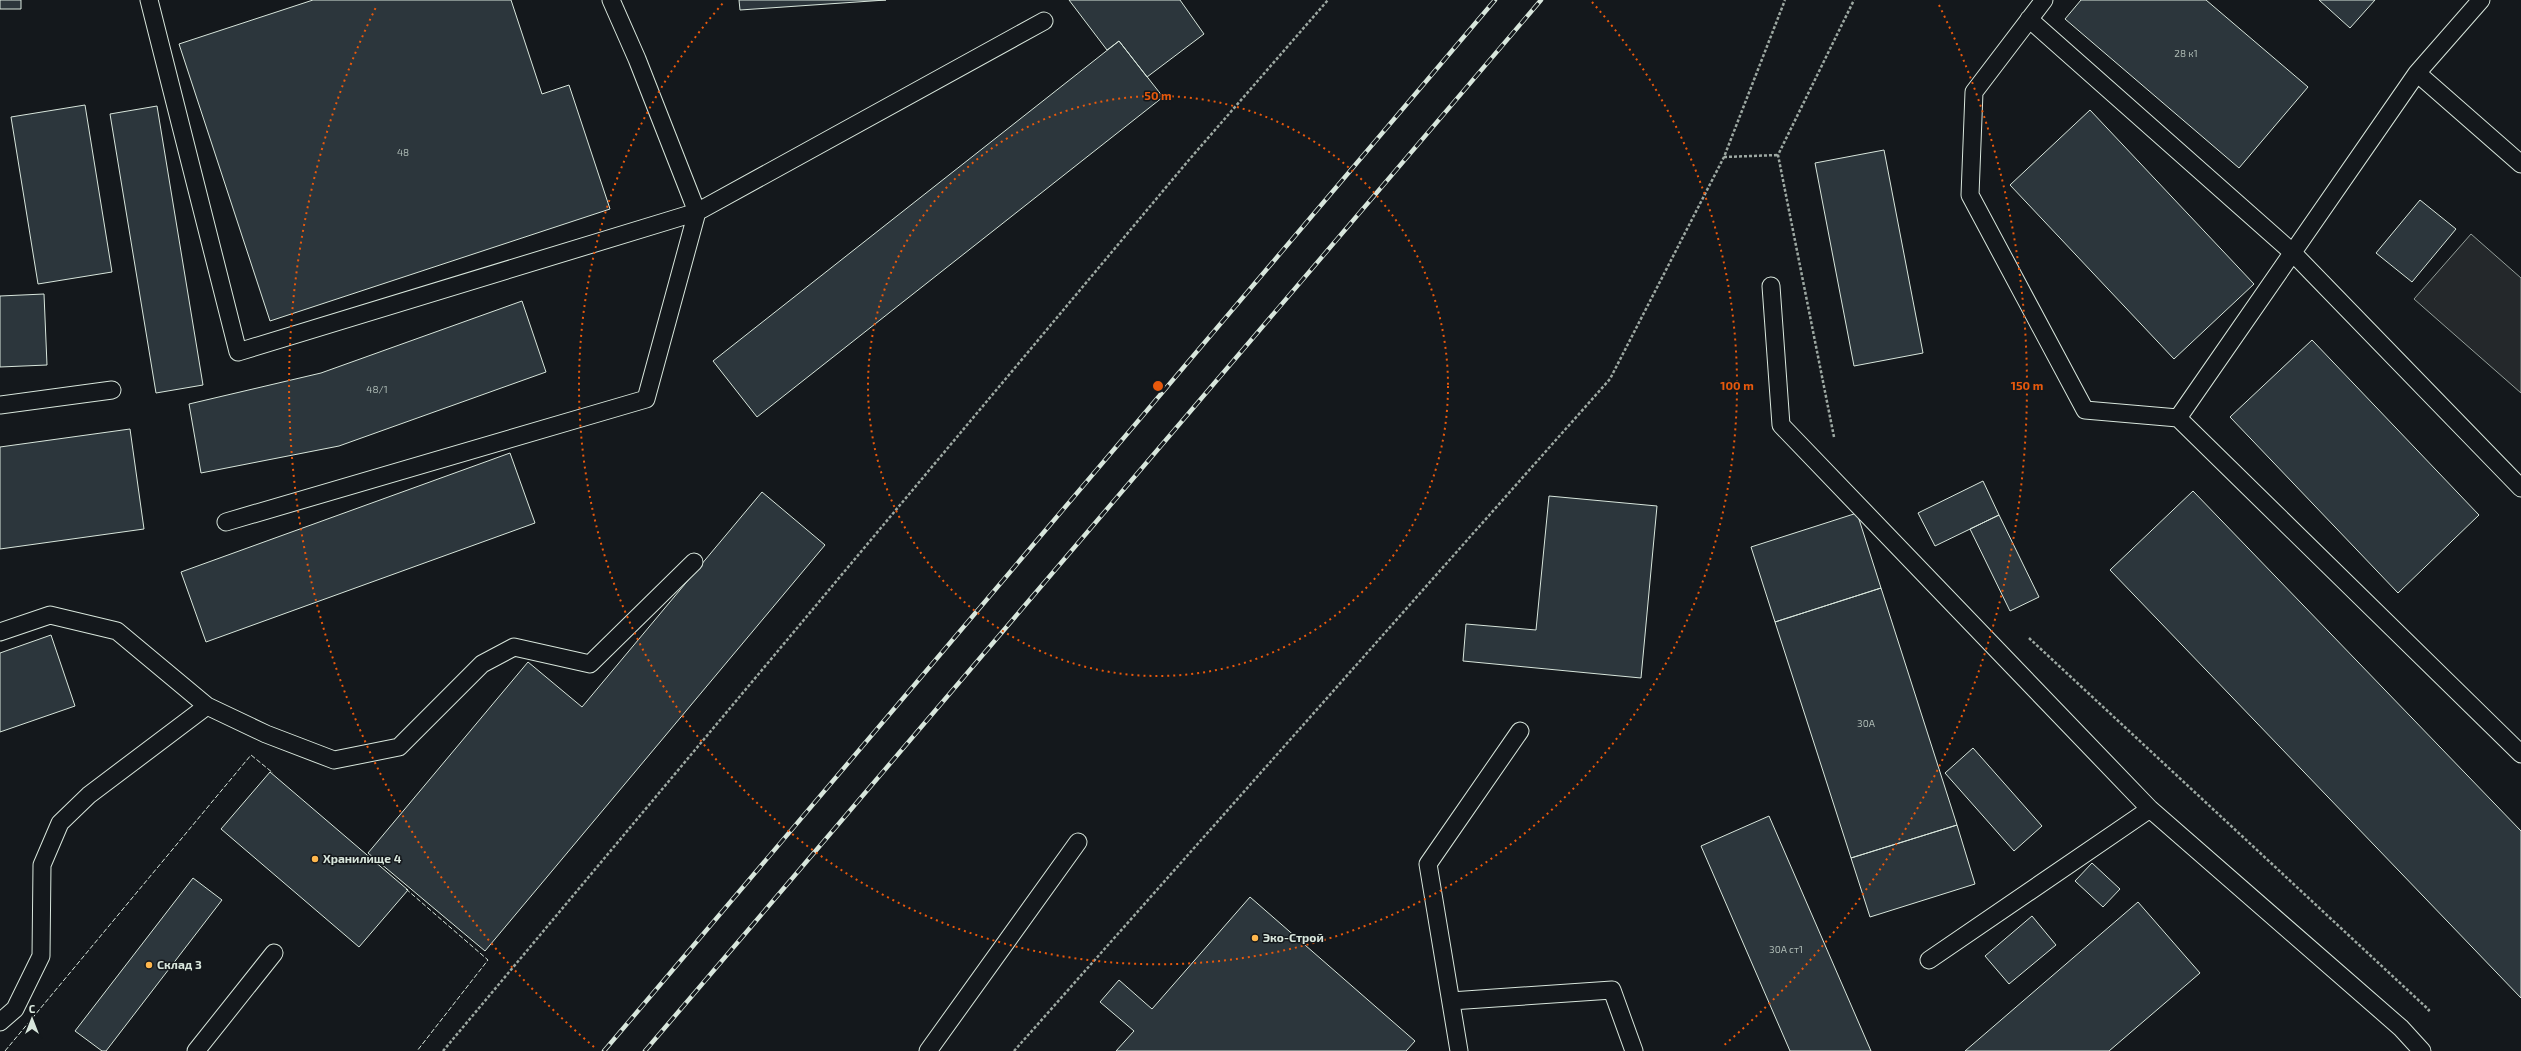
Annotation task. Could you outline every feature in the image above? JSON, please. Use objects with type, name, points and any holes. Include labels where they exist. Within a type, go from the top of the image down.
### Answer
[{"type":"lane","points":[[149,0],[238,352],[697,212],[1044,21]]},
{"type":"lane","points":[[226,522],[646,399],[697,212],[637,59],[611,0]]},
{"type":"lane","points":[[2044,0],[1974,92],[1970,195],[2085,410],[2178,418],[2521,754]]},
{"type":"lane","points":[[2178,418],[2417,73],[2481,0]]},
{"type":"lane","points":[[2029,19],[2292,252],[2521,488]]},
{"type":"lane","points":[[2417,73],[2521,164]]},
{"type":"lane","points":[[1771,286],[1780,425],[2150,809],[2407,1033],[2422,1051]]},
{"type":"lane","points":[[0,405],[112,390]]},
{"type":"lane","points":[[0,632],[50,615],[117,631],[207,706],[266,734],[334,760],[399,747],[482,664],[514,647],[590,664],[694,562]]},
{"type":"lane","points":[[0,1022],[15,1009],[41,956],[42,866],[60,823],[89,794],[207,706]]},
{"type":"lane","points":[[1459,1051],[1428,864],[1520,731]]},
{"type":"lane","points":[[1929,960],[2150,809]]},
{"type":"lane","points":[[928,1051],[1078,842]]},
{"type":"lane","points":[[196,1051],[274,953]]},
{"type":"lane","points":[[1451,1001],[1612,990],[1634,1051]]},
{"type":"path","points":[[443,1051],[1188,161],[1328,0]]},
{"type":"path","points":[[1014,1051],[1610,379],[1724,157],[1785,0]]},
{"type":"path","points":[[1836,445],[1778,155],[1854,0]]},
{"type":"path","points":[[1724,157],[1778,155]]},
{"type":"path","points":[[2026,635],[2429,1010],[2407,1033]]},
{"type":"shaded area","points":[[2471,234],[2521,278],[2521,393],[2414,299]]},
{"type":"building","points":[[0,0],[21,0],[21,9],[0,9]]},
{"type":"building","points":[[313,0],[511,0],[542,94],[569,85],[610,209],[270,321],[179,44]]},
{"type":"building","points":[[739,0],[886,0],[740,10]]},
{"type":"building","points":[[1069,0],[1180,0],[1204,34],[1147,77],[1119,41],[1107,50]]},
{"type":"building","points":[[2081,0],[2206,0],[2308,87],[2239,168],[2065,19]]},
{"type":"building","points":[[2319,0],[2375,0],[2350,28]]},
{"type":"building","points":[[1119,41],[1163,97],[757,417],[713,361]]},
{"type":"building","points":[[85,105],[112,272],[38,284],[11,117]]},
{"type":"building","points":[[157,106],[203,385],[156,393],[110,114]]},
{"type":"building","points":[[2090,110],[2254,284],[2174,359],[2010,185]]},
{"type":"building","points":[[1884,150],[1923,353],[1854,366],[1815,163]]},
{"type":"building","points":[[2420,200],[2456,229],[2412,282],[2376,253]]},
{"type":"building","points":[[44,294],[47,365],[0,367],[0,296]]},
{"type":"building","points":[[522,301],[546,372],[339,446],[201,473],[189,404],[321,373]]},
{"type":"building","points":[[2312,340],[2479,515],[2398,593],[2230,417]]},
{"type":"building","points":[[130,429],[144,529],[0,549],[0,447]]},
{"type":"building","points":[[510,453],[535,523],[206,642],[181,572]]},
{"type":"building","points":[[1983,481],[1999,515],[1935,546],[1918,513]]},
{"type":"building","points":[[2193,491],[2521,831],[2521,998],[2110,570]]},
{"type":"building","points":[[762,492],[825,545],[485,951],[368,853],[528,662],[582,707]]},
{"type":"building","points":[[1549,496],[1657,506],[1641,678],[1463,661],[1466,624],[1536,630]]},
{"type":"building","points":[[1857,513],[1881,588],[1775,622],[1751,547]]},
{"type":"building","points":[[1999,515],[2039,597],[2010,611],[1970,529]]},
{"type":"building","points":[[1881,588],[1957,825],[1851,858],[1775,622]]},
{"type":"building","points":[[51,635],[75,706],[0,732],[0,653]]},
{"type":"building","points":[[1973,748],[2042,826],[2014,851],[1945,773]]},
{"type":"building","name":"Хранилище 4","points":[[270,772],[408,890],[359,947],[221,829]]},
{"type":"building","points":[[1769,816],[1871,1051],[1790,1051],[1701,846]]},
{"type":"building","points":[[1957,825],[1975,884],[1870,917],[1851,858]]},
{"type":"building","points":[[2092,863],[2120,889],[2103,907],[2075,881]]},
{"type":"building","name":"Склад 3","points":[[193,878],[222,900],[106,1051],[102,1051],[75,1031]]},
{"type":"building","name":"Эко-Строй","points":[[1250,897],[1415,1041],[1406,1051],[1116,1051],[1134,1031],[1100,1002],[1119,980],[1152,1009]]},
{"type":"building","points":[[2138,902],[2200,973],[2109,1051],[1965,1051]]},
{"type":"building","points":[[2032,916],[2056,945],[2009,984],[1985,956]]},
{"type":"railway","points":[[604,1051],[1495,0]]},
{"type":"railway","points":[[645,1051],[1541,0]]},
{"type":"fence","points":[[5,1051],[251,755],[273,773]]},
{"type":"fence","points":[[406,889],[488,960],[417,1051]]},
{"type":"place","name":"Хранилище 4","points":[[315,859]]},
{"type":"place","name":"Эко-Строй","points":[[1255,938]]},
{"type":"place","name":"Склад 3","points":[[149,965]]}]
